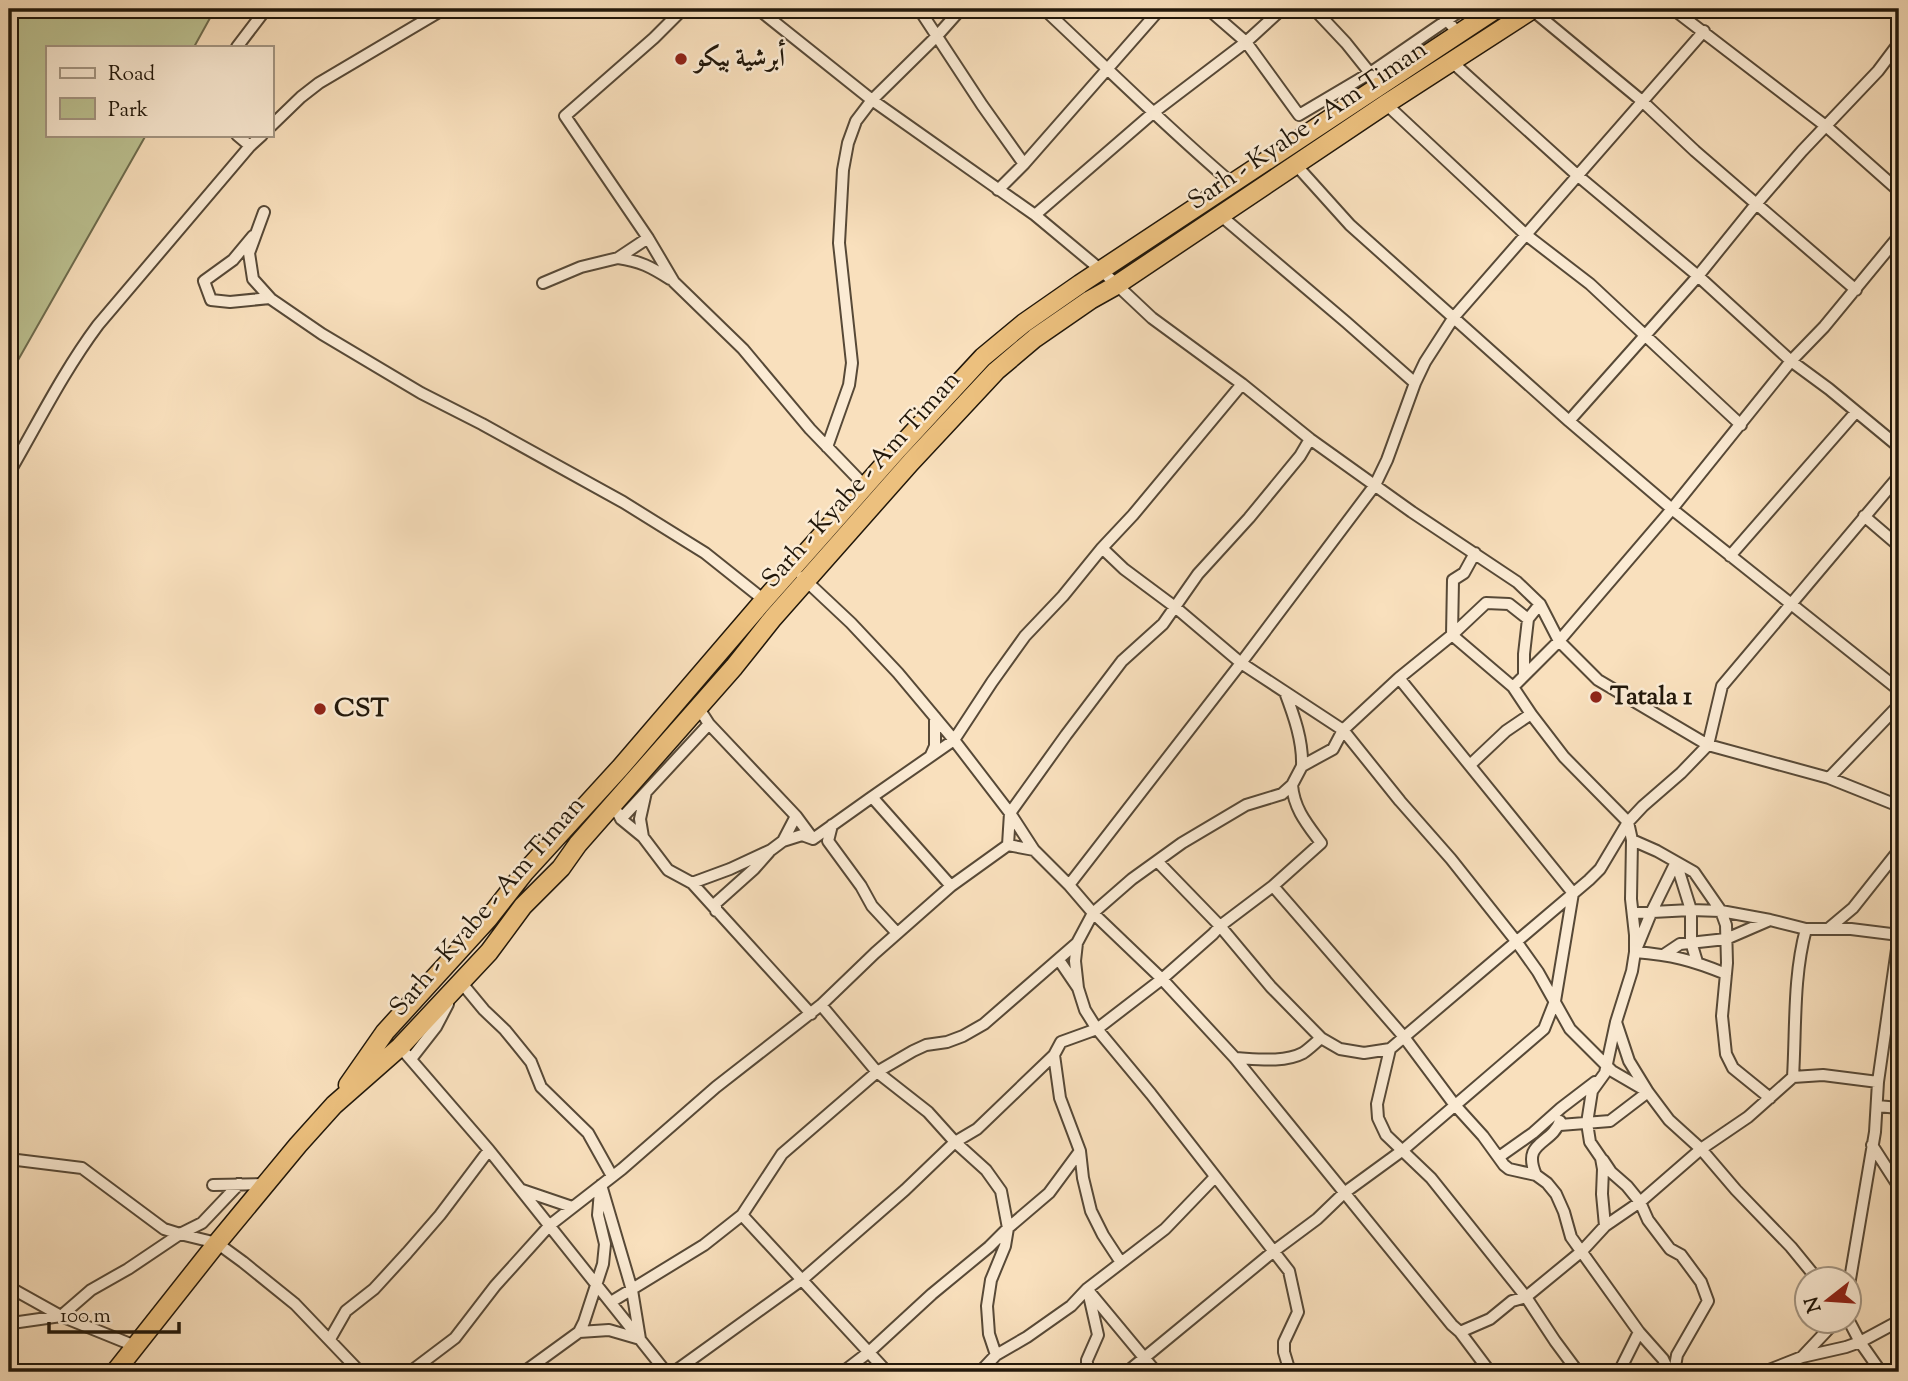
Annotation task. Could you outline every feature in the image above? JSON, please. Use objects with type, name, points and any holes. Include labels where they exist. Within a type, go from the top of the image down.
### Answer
[{"type":"highway","name":"Sarh - Kyabe - Am Timan","points":[[115,1372],[217,1243],[334,1105],[385,1032],[488,919],[524,873],[620,768],[764,600],[983,357],[1024,323],[1233,184],[1338,102],[1453,27],[1496,9]]},
{"type":"highway","name":"Sarh - Kyabe - Am Timan","points":[[334,1105],[405,1053],[460,981],[489,952],[523,906],[561,868],[578,844],[617,812],[773,618],[911,462],[996,371],[1035,338],[1090,300],[1452,62],[1507,16],[1532,9]]},
{"type":"street","points":[[238,46],[266,9]]},
{"type":"street","points":[[273,124],[319,83],[444,9]]},
{"type":"street","points":[[674,282],[648,238],[565,116],[683,9]]},
{"type":"street","points":[[758,9],[872,100],[1035,215],[1152,317],[1310,439],[1517,582],[1540,604],[1559,641],[1598,680],[1708,745],[1829,778],[1899,806]]},
{"type":"street","points":[[919,9],[1024,164]]},
{"type":"street","points":[[827,447],[849,385],[852,363],[839,243],[843,170],[848,144],[856,121],[872,100],[961,9]]},
{"type":"street","points":[[1044,9],[1195,152],[1233,184]]},
{"type":"street","points":[[998,190],[1160,9]]},
{"type":"street","points":[[1208,9],[1246,42],[1299,115],[1338,102]]},
{"type":"street","points":[[1035,215],[1154,112],[1246,42],[1282,9]]},
{"type":"street","points":[[1314,9],[1375,79]]},
{"type":"street","points":[[1437,9],[1453,27],[1464,9]]},
{"type":"street","points":[[1532,9],[1856,290]]},
{"type":"street","points":[[1674,9],[1827,127],[1899,191]]},
{"type":"street","points":[[1069,885],[1375,485],[1415,383],[1454,317],[1704,31]]},
{"type":"street","points":[[1569,421],[1698,276],[1756,203],[1878,71],[1899,43]]},
{"type":"street","points":[[1452,62],[1577,175],[1698,276],[1791,361],[1899,447]]},
{"type":"street","points":[[1386,104],[1525,234],[1590,284],[1741,425]]},
{"type":"street","points":[[238,136],[250,146]]},
{"type":"street","points":[[9,473],[80,350],[261,136]]},
{"type":"street","points":[[1296,165],[1350,225],[1569,421],[1672,509],[1899,690]]},
{"type":"street","points":[[264,212],[249,253],[253,279],[270,298],[323,334],[421,393],[623,502],[705,553],[764,600]]},
{"type":"street","points":[[1220,215],[1415,383]]},
{"type":"street","points":[[257,232],[233,260],[204,281],[211,300],[230,302],[270,298]]},
{"type":"street","points":[[1513,687],[1559,641],[1672,509],[1791,361],[1856,290],[1899,236]]},
{"type":"street","points":[[543,283],[581,267],[618,258],[648,238]]},
{"type":"street","points":[[618,258],[651,266],[674,282],[743,349],[827,447],[865,486]]},
{"type":"street","points":[[813,839],[954,740],[1025,636],[1133,515],[1242,384]]},
{"type":"street","points":[[1730,556],[1856,412]]},
{"type":"street","points":[[1008,845],[1010,813],[1066,735],[1122,662],[1163,624],[1198,574],[1249,518],[1300,456],[1310,439]]},
{"type":"street","points":[[1157,860],[1220,926],[1271,987],[1321,1038],[1340,1049],[1364,1053],[1390,1049],[1600,869],[1628,822],[1708,745],[1722,686],[1899,476]]},
{"type":"street","points":[[1864,516],[1899,545]]},
{"type":"street","points":[[1102,548],[1124,569],[1175,607],[1241,663],[1343,730],[1516,941],[1538,972],[1567,1024],[1605,1070],[1648,1092]]},
{"type":"street","points":[[1452,635],[1453,580],[1464,573],[1475,553]]},
{"type":"street","points":[[793,568],[851,623],[898,673],[954,740],[1010,813],[1034,850],[1093,913],[1162,979],[1235,1058],[1490,1372]]},
{"type":"street","points":[[1509,604],[1517,582]]},
{"type":"street","points":[[1302,766],[1333,749],[1343,730],[1486,603],[1509,604],[1528,619]]},
{"type":"street","points":[[1524,676],[1528,619],[1540,604]]},
{"type":"street","points":[[1452,635],[1513,687],[1564,757],[1628,822],[1632,839],[1631,899],[1635,952],[1605,1070],[1592,1091],[1587,1123],[1590,1142],[1611,1172],[1628,1186],[1640,1202],[1648,1220],[1670,1249],[1681,1255],[1701,1282],[1708,1301],[1677,1355],[1671,1372]]},
{"type":"street","points":[[1399,678],[1573,892],[1555,1001],[1544,1029]]},
{"type":"street","points":[[611,1302],[704,1245],[742,1215],[782,1154],[877,1072],[926,1045],[947,1042],[984,1024],[1077,943],[1093,913],[1132,879],[1182,843],[1246,805],[1282,793],[1292,785],[1302,766],[1303,751],[1298,738],[1297,723],[1285,692]]},
{"type":"street","points":[[1829,778],[1899,705]]},
{"type":"street","points":[[698,708],[709,724],[796,816],[813,839]]},
{"type":"street","points":[[1470,765],[1506,731],[1531,714]]},
{"type":"street","points":[[930,757],[934,746],[935,717]]},
{"type":"street","points":[[709,724],[646,791],[617,812],[643,837],[668,870],[692,883],[811,1014]]},
{"type":"street","points":[[674,1372],[688,1367],[803,1279],[905,1190],[955,1142],[977,1129],[1054,1055],[1061,1042],[1097,1028],[1162,979],[1220,926],[1273,886],[1321,843],[1301,816],[1293,799],[1292,785]]},
{"type":"street","points":[[643,837],[640,819],[646,791]]},
{"type":"street","points":[[1282,793],[1293,799]]},
{"type":"street","points":[[872,797],[951,886]]},
{"type":"street","points":[[783,841],[796,816]]},
{"type":"street","points":[[832,825],[828,841],[861,886],[872,906],[897,933]]},
{"type":"street","points":[[716,911],[716,903],[783,841],[802,835],[813,839]]},
{"type":"street","points":[[1632,839],[1694,873],[1721,911],[1726,925],[1726,974],[1722,1016],[1726,1054],[1733,1068],[1770,1098]]},
{"type":"street","points":[[410,1372],[455,1338],[495,1286],[550,1225],[716,1087],[811,1014],[951,886],[1008,845],[1034,850]]},
{"type":"street","points":[[692,883],[771,850]]},
{"type":"street","points":[[1828,929],[1853,908],[1899,850]]},
{"type":"street","points":[[1676,862],[1691,910],[1691,942],[1697,962]]},
{"type":"street","points":[[1635,952],[1676,862]]},
{"type":"street","points":[[1273,886],[1404,1037],[1454,1104],[1509,1169],[1536,1175],[1547,1183],[1556,1194],[1571,1237],[1671,1372]]},
{"type":"street","points":[[1633,913],[1721,911],[1806,929],[1851,929],[1899,935],[1872,1145],[1853,1266]]},
{"type":"street","points":[[1665,954],[1680,943],[1726,939],[1770,920]]},
{"type":"street","points":[[1793,1077],[1796,1032],[1794,1007],[1806,929]]},
{"type":"street","points":[[1077,943],[1075,961],[1078,988]]},
{"type":"street","points":[[1635,952],[1665,954],[1697,962],[1726,974]]},
{"type":"street","points":[[1059,960],[1078,988],[1085,1010],[1097,1028],[1289,1271],[1298,1312],[1284,1342],[1290,1372]]},
{"type":"street","points":[[460,981],[531,1062],[541,1087],[588,1133],[612,1176]]},
{"type":"street","points":[[821,1005],[877,1072],[928,1112],[955,1142],[986,1170],[1001,1191],[1008,1228],[1004,1246],[990,1280],[987,1306],[989,1334],[996,1355]]},
{"type":"street","points":[[1616,1022],[1629,1061],[1669,1120],[1701,1149],[1807,1266]]},
{"type":"street","points":[[1127,1372],[1274,1251],[1317,1220],[1344,1193],[1403,1150],[1544,1029],[1567,1024]]},
{"type":"street","points":[[1235,1058],[1288,1057],[1303,1052],[1321,1038]]},
{"type":"street","points":[[1390,1049],[1377,1104],[1378,1118],[1386,1135],[1431,1178],[1526,1297],[1579,1372]]},
{"type":"street","points":[[405,1053],[522,1190],[666,1372]]},
{"type":"street","points":[[1054,1055],[1060,1098],[1080,1151],[1091,1211],[1120,1261]]},
{"type":"street","points":[[1499,1157],[1533,1133],[1605,1070]]},
{"type":"street","points":[[1460,1332],[1490,1319],[1512,1301],[1526,1297],[1582,1251],[1605,1226],[1640,1202],[1701,1149],[1748,1117],[1793,1077],[1824,1075],[1878,1082]]},
{"type":"street","points":[[1533,1133],[1610,1121],[1648,1092]]},
{"type":"street","points":[[1877,1106],[1899,1108]]},
{"type":"street","points":[[1534,1150],[1556,1128],[1561,1108]]},
{"type":"street","points":[[1533,1133],[1534,1150],[1531,1163],[1536,1175]]},
{"type":"street","points":[[1872,1145],[1899,1187]]},
{"type":"street","points":[[330,1339],[346,1311],[374,1289],[407,1253],[489,1150]]},
{"type":"street","points":[[843,1372],[1049,1193],[1080,1151]]},
{"type":"street","points":[[1601,1158],[1605,1226]]},
{"type":"street","points":[[9,1159],[82,1168],[164,1229],[217,1243],[295,1304],[360,1372]]},
{"type":"street","points":[[980,1372],[996,1355],[1027,1337],[1070,1306],[1120,1261],[1165,1228],[1214,1177]]},
{"type":"street","points":[[9,1325],[12,1322],[61,1316],[91,1290],[202,1223],[239,1184]]},
{"type":"street","points":[[213,1185],[266,1184]]},
{"type":"street","points":[[579,1332],[603,1264],[605,1244],[598,1214],[601,1185]]},
{"type":"street","points":[[601,1185],[632,1290],[640,1339]]},
{"type":"street","points":[[522,1190],[572,1207]]},
{"type":"street","points":[[742,1215],[887,1372]]},
{"type":"street","points":[[9,1287],[61,1316],[135,1346]]},
{"type":"street","points":[[1087,1289],[1156,1372]]},
{"type":"street","points":[[1087,1289],[1098,1335],[1087,1360],[1087,1372]]},
{"type":"street","points":[[1764,1372],[1802,1357],[1860,1342],[1899,1321]]},
{"type":"street","points":[[524,1372],[579,1332],[609,1330],[640,1339]]},
{"type":"street","points":[[1619,1372],[1639,1332]]},
{"type":"street","points":[[1802,1357],[1821,1336]]},
{"type":"street","points":[[1857,1336],[1881,1372]]},
{"type":"green space","points":[[9,9],[215,9],[195,46],[46,46],[46,136],[145,136],[9,376]]},
{"type":"place","name":"أبرشية بيكو","points":[[681,59]]},
{"type":"place","name":"Tatala 1","points":[[1596,697]]},
{"type":"place","name":"CST","points":[[320,709]]}]
